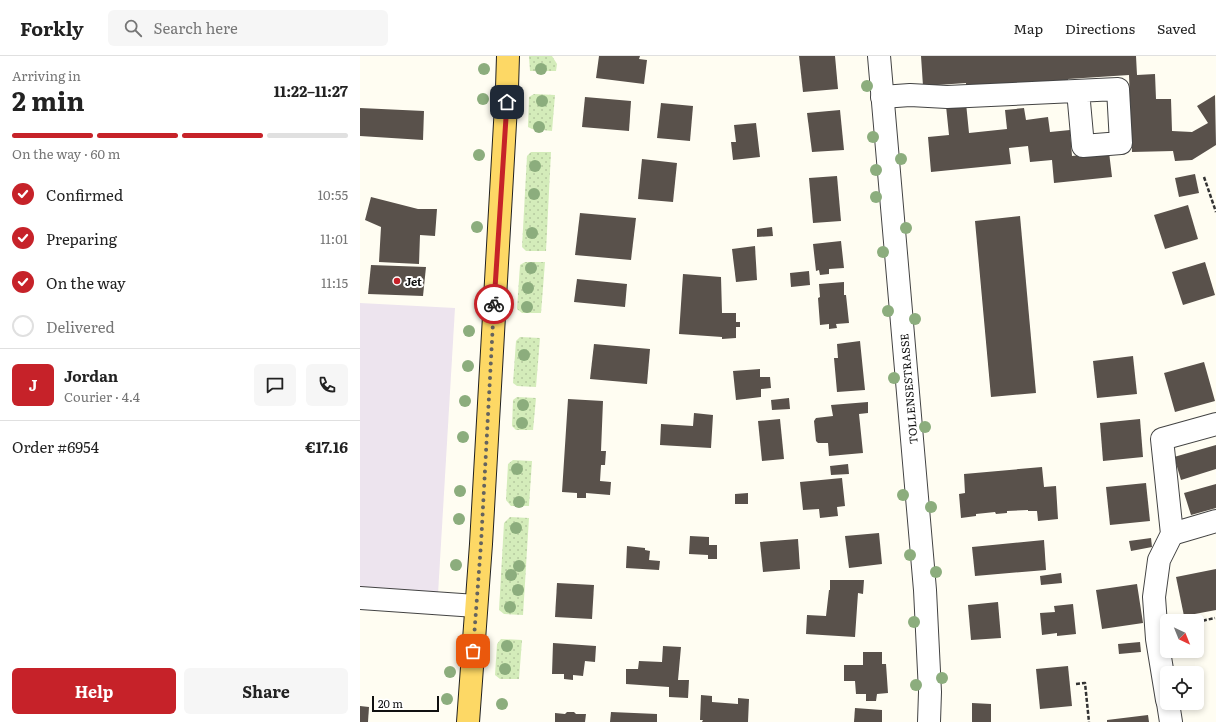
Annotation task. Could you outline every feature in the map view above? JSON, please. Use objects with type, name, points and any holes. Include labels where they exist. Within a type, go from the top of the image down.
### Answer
[{"type":"main road","points":[[468,722],[481,544],[508,56]]},
{"type":"street","name":"TOLLENSESTRASSE","points":[[879,56],[927,613],[930,692],[929,722]]},
{"type":"street","points":[[882,97],[910,94],[947,97],[1078,91]]},
{"type":"street","points":[[1161,666],[1157,639],[1154,597],[1159,560],[1172,534],[1162,439],[1216,424]]},
{"type":"street","points":[[1172,534],[1216,521]]},
{"type":"street","points":[[360,598],[476,606]]},
{"type":"street","points":[[1169,710],[1171,722]]},
{"type":"path","points":[[1204,177],[1216,212]]},
{"type":"path","points":[[1204,620],[1214,618]]},
{"type":"path","points":[[1076,684],[1085,683],[1089,722]]},
{"type":"shaded area","points":[[360,303],[455,308],[437,611],[360,606]]},
{"type":"green space","points":[[529,56],[552,56],[557,64],[556,71],[530,71]]},
{"type":"green space","points":[[534,94],[555,95],[552,131],[532,129],[528,127],[529,97]]},
{"type":"green space","points":[[531,152],[551,152],[546,251],[526,251],[522,247],[527,156]]},
{"type":"green space","points":[[525,262],[545,262],[541,313],[522,313],[517,309],[520,265]]},
{"type":"green space","points":[[520,337],[540,338],[536,387],[517,386],[513,383],[516,341]]},
{"type":"green space","points":[[517,397],[536,398],[533,430],[516,430],[512,426],[513,400]]},
{"type":"green space","points":[[513,460],[532,461],[529,506],[511,506],[506,500],[508,464]]},
{"type":"green space","points":[[510,517],[529,518],[523,615],[504,614],[499,610],[504,523]]},
{"type":"green space","points":[[501,639],[522,640],[519,679],[500,679],[495,675],[497,644]]},
{"type":"building","points":[[599,56],[640,56],[639,59],[647,60],[644,84],[596,78]]},
{"type":"building","points":[[799,56],[835,56],[838,89],[803,92]]},
{"type":"building","points":[[921,56],[1136,56],[1137,75],[1155,74],[1156,99],[1171,99],[1172,131],[1192,132],[1208,123],[1197,106],[1215,95],[1216,145],[1192,160],[1175,161],[1173,151],[1132,152],[1129,75],[1068,79],[1068,84],[966,87],[966,83],[923,86]]},
{"type":"building","points":[[585,97],[631,101],[629,131],[582,127]]},
{"type":"building","points":[[661,103],[693,106],[690,141],[657,138]]},
{"type":"building","points":[[966,103],[969,133],[1007,129],[1005,110],[1024,108],[1026,120],[1048,117],[1050,132],[1070,130],[1072,156],[1109,152],[1112,177],[1054,183],[1052,160],[1030,162],[1028,146],[1009,148],[1011,164],[931,172],[928,137],[949,135],[946,106]]},
{"type":"building","points":[[360,108],[424,111],[423,140],[360,136]]},
{"type":"building","points":[[840,110],[844,150],[812,152],[807,113]]},
{"type":"building","points":[[756,123],[760,157],[733,160],[731,142],[736,142],[734,125]]},
{"type":"building","points":[[642,159],[677,163],[673,202],[638,199]]},
{"type":"building","points":[[1195,174],[1199,193],[1179,197],[1175,178]]},
{"type":"building","points":[[837,176],[841,221],[813,223],[809,178]]},
{"type":"building","points":[[371,197],[418,209],[437,209],[435,236],[420,235],[419,264],[379,262],[381,227],[365,220]]},
{"type":"building","points":[[1188,205],[1198,239],[1165,249],[1154,215]]},
{"type":"building","points":[[580,213],[636,218],[631,260],[575,255]]},
{"type":"building","points":[[1020,216],[1036,393],[991,397],[975,221]]},
{"type":"building","points":[[772,227],[773,236],[757,237],[757,229]]},
{"type":"building","points":[[841,241],[844,268],[829,269],[829,274],[820,275],[819,270],[816,271],[813,244]]},
{"type":"building","points":[[755,246],[757,280],[736,282],[732,249]]},
{"type":"building","points":[[1205,262],[1215,295],[1183,305],[1172,272]]},
{"type":"building","name":"Jet","points":[[371,265],[426,267],[423,296],[368,294]]},
{"type":"building","points":[[809,271],[810,285],[791,287],[790,273]]},
{"type":"building","points":[[683,274],[721,277],[722,313],[736,313],[736,322],[740,322],[740,327],[736,327],[736,338],[722,339],[722,337],[679,334]]},
{"type":"building","points":[[577,279],[627,284],[625,307],[574,302]]},
{"type":"building","points":[[844,282],[844,295],[846,295],[849,323],[836,324],[837,328],[829,329],[829,324],[820,325],[818,298],[820,297],[819,284]]},
{"type":"building","points":[[860,341],[865,390],[837,392],[834,358],[838,358],[837,344]]},
{"type":"building","points":[[594,344],[650,349],[647,384],[590,379]]},
{"type":"building","points":[[1133,356],[1137,394],[1097,398],[1093,361]]},
{"type":"building","points":[[1204,362],[1215,401],[1175,412],[1164,373]]},
{"type":"building","points":[[760,369],[760,377],[770,377],[771,388],[761,389],[761,397],[736,400],[733,371]]},
{"type":"building","points":[[789,398],[790,409],[772,410],[771,400]]},
{"type":"building","points":[[568,399],[603,401],[601,451],[606,451],[605,465],[601,465],[600,481],[611,482],[610,495],[586,493],[586,498],[577,498],[577,493],[562,492]]},
{"type":"building","points":[[868,402],[868,413],[859,414],[863,453],[829,456],[828,443],[818,443],[816,441],[814,421],[816,418],[833,416],[831,405]]},
{"type":"building","points":[[694,413],[713,415],[711,448],[660,445],[661,424],[693,426]]},
{"type":"building","points":[[780,419],[784,459],[762,461],[758,421]]},
{"type":"building","points":[[1140,419],[1143,457],[1103,461],[1100,423]]},
{"type":"building","points":[[1216,445],[1216,469],[1181,480],[1174,457]]},
{"type":"building","points":[[848,464],[849,474],[831,475],[830,466]]},
{"type":"building","points":[[1042,467],[1044,487],[1056,486],[1058,519],[1038,521],[1037,511],[1028,510],[1007,511],[1007,513],[996,514],[995,512],[976,514],[976,516],[961,518],[959,494],[965,493],[964,474]]},
{"type":"building","points":[[842,478],[845,506],[837,507],[838,516],[820,518],[819,509],[803,510],[800,482]]},
{"type":"building","points":[[1146,483],[1150,521],[1110,525],[1106,487]]},
{"type":"building","points":[[1216,484],[1216,508],[1191,515],[1184,493]]},
{"type":"building","points":[[748,493],[748,504],[735,504],[735,494]]},
{"type":"building","points":[[879,533],[882,564],[849,568],[845,536]]},
{"type":"building","points":[[690,536],[709,537],[709,545],[717,545],[717,559],[708,559],[708,555],[689,554]]},
{"type":"building","points":[[1151,538],[1152,547],[1131,551],[1129,541]]},
{"type":"building","points":[[798,539],[800,569],[763,572],[760,542]]},
{"type":"building","points":[[1044,540],[1046,570],[975,576],[972,547]]},
{"type":"building","points":[[627,546],[645,548],[645,550],[650,551],[649,560],[660,561],[659,570],[626,568]]},
{"type":"building","points":[[1216,569],[1216,610],[1195,614],[1184,614],[1176,577]]},
{"type":"building","points":[[1061,573],[1062,583],[1041,585],[1040,576]]},
{"type":"building","points":[[830,580],[864,580],[863,594],[858,593],[855,637],[806,634],[807,615],[826,616]]},
{"type":"building","points":[[557,583],[594,585],[592,619],[555,617]]},
{"type":"building","points":[[1137,584],[1143,623],[1102,629],[1096,590]]},
{"type":"building","points":[[998,602],[1001,638],[971,640],[968,605]]},
{"type":"building","points":[[1073,604],[1076,634],[1057,636],[1057,633],[1042,635],[1040,613],[1055,612],[1054,606]]},
{"type":"building","points":[[1140,642],[1141,652],[1119,654],[1118,644]]},
{"type":"building","points":[[553,643],[596,646],[595,662],[585,661],[583,676],[573,675],[573,680],[564,679],[564,674],[552,674]]},
{"type":"building","points":[[663,646],[681,647],[678,680],[689,680],[688,698],[669,697],[669,687],[626,684],[626,669],[638,669],[639,661],[662,662]]},
{"type":"building","points":[[863,652],[882,652],[882,664],[886,664],[888,693],[877,694],[876,701],[866,701],[866,694],[856,694],[855,681],[844,681],[844,665],[863,665]]},
{"type":"building","points":[[1068,666],[1072,706],[1040,709],[1036,669]]},
{"type":"building","points":[[701,695],[712,696],[712,702],[738,704],[738,698],[749,699],[748,722],[702,722],[703,720],[700,720]]},
{"type":"building","points":[[972,703],[991,704],[991,722],[972,722]]},
{"type":"building","points":[[360,706],[369,707],[368,722],[360,722]]},
{"type":"building","points":[[855,708],[882,710],[882,722],[854,722]]},
{"type":"building","points":[[567,712],[586,714],[585,722],[555,722],[555,713],[565,714]]},
{"type":"building","points":[[611,712],[657,714],[657,722],[610,722]]},
{"type":"building","points":[[1148,715],[1149,722],[1107,722],[1107,720]]},
{"type":"way so far","points":[[473,651],[481,544],[494,304]]},
{"type":"place","name":"Jet","points":[[397,281]]},
{"type":"route","points":[[494,304],[507,102]]}]
